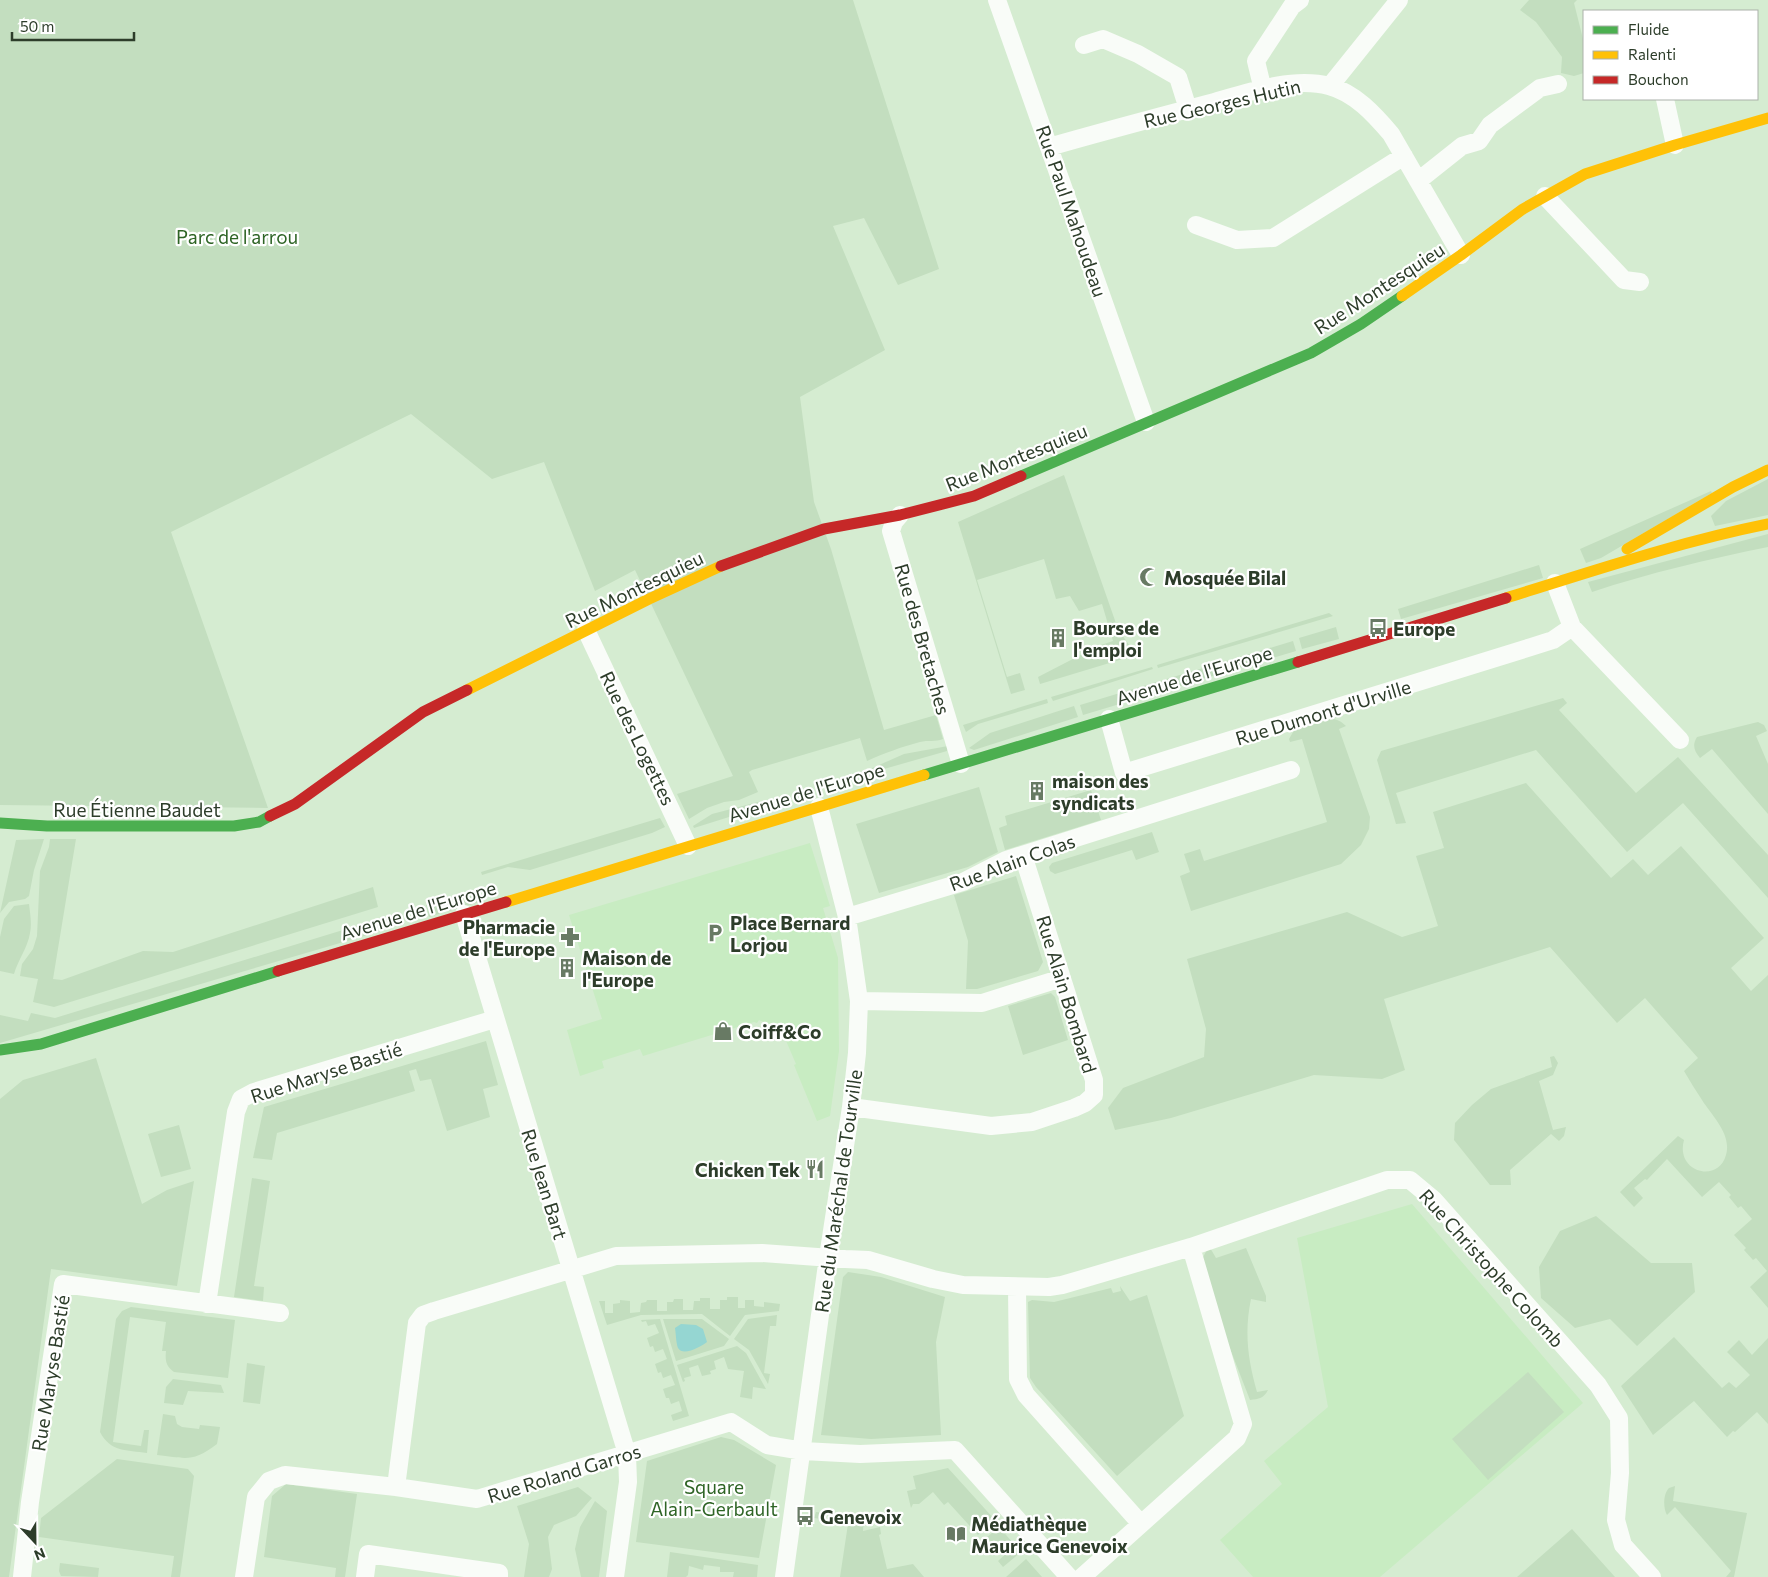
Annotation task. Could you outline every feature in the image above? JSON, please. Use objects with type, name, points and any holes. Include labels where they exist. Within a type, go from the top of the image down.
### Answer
[{"type":"street","name":"Rue Paul Mahoudeau","points":[[997,0],[1146,422]]},
{"type":"street","points":[[1263,90],[1256,62],[1292,6],[1300,0]]},
{"type":"street","points":[[1330,86],[1399,0]]},
{"type":"street","points":[[1084,45],[1103,39],[1138,54],[1178,77],[1188,109]]},
{"type":"street","name":"Rue Georges Hutin","points":[[1049,147],[1291,83],[1330,86],[1348,94],[1364,105],[1391,134],[1461,255]]},
{"type":"street","points":[[1418,181],[1462,146],[1480,141],[1490,125],[1540,88],[1558,84]]},
{"type":"street","points":[[1665,100],[1675,145]]},
{"type":"street","name":"Rue Montesquieu","points":[[273,816],[294,804],[423,712],[649,599],[733,561],[824,529],[900,515],[982,494],[1146,422],[1311,353],[1361,324],[1522,210],[1585,174],[1768,118]]},
{"type":"street","points":[[1196,225],[1237,240],[1273,238],[1404,156]]},
{"type":"street","points":[[1545,196],[1624,280],[1640,282]]},
{"type":"street","points":[[1581,575],[1733,487],[1768,470]]},
{"type":"street","points":[[1706,504],[1698,522],[1704,533],[1718,534]]},
{"type":"street","name":"Rue des Bretaches","points":[[900,515],[894,522],[891,530],[961,764]]},
{"type":"street","points":[[1581,575],[1718,534],[1768,524]]},
{"type":"street","name":"Avenue de l'Europe","points":[[0,1050],[41,1044],[1581,575]]},
{"type":"street","points":[[1555,583],[1572,627],[1680,740]]},
{"type":"street","name":"Rue Dumont d'Urville","points":[[1109,719],[1124,773],[1531,648],[1553,640],[1572,627]]},
{"type":"street","name":"Rue des Logettes","points":[[586,630],[688,846]]},
{"type":"street","name":"Rue Alain Colas","points":[[847,917],[963,882],[1006,860],[1292,770]]},
{"type":"street","name":"Rue du Maréchal de Tourville","points":[[784,1577],[803,1451],[828,1257],[851,1107],[857,1053],[859,1000],[847,917],[819,807]]},
{"type":"street","name":"Rue Étienne Baudet","points":[[0,823],[47,826],[234,826],[259,822],[273,816]]},
{"type":"street","name":"Rue Alain Bombard","points":[[851,1107],[991,1126],[1032,1122],[1085,1103],[1094,1095],[1094,1080],[1023,855]]},
{"type":"street","name":"Rue Jean Bart","points":[[464,914],[627,1454],[628,1482],[615,1577]]},
{"type":"street","points":[[859,1000],[982,1003],[1062,978]]},
{"type":"street","name":"Rue Maryse Bastié","points":[[207,1304],[236,1112],[242,1099],[254,1092],[496,1019]]},
{"type":"street","name":"Avenue de l'Europe","points":[[15,1059],[41,1044]]},
{"type":"street","name":"Rue Christophe Colomb","points":[[396,1487],[417,1323],[423,1315],[434,1311],[616,1256],[762,1254],[828,1257],[868,1260],[933,1280],[963,1285],[1049,1287],[1191,1247],[1386,1180],[1410,1180],[1434,1200],[1598,1385],[1619,1418],[1620,1472],[1616,1520],[1623,1545],[1652,1577]]},
{"type":"street","points":[[1082,1577],[1237,1438],[1243,1424],[1191,1247]]},
{"type":"street","name":"Rue Maryse Bastié","points":[[22,1577],[30,1502],[63,1284],[280,1313]]},
{"type":"street","points":[[1017,1287],[1018,1379],[1026,1395],[1140,1524]]},
{"type":"street","name":"Rue Roland Garros","points":[[244,1577],[256,1498],[269,1482],[284,1475],[396,1487],[476,1500],[731,1422],[767,1445],[803,1451],[860,1454],[955,1450],[1069,1577]]},
{"type":"street","points":[[365,1577],[368,1554],[499,1573],[499,1577]]},
{"type":"shaded area","name":"Place Bernard Lorjou","points":[[810,843],[830,906],[823,908],[838,958],[839,1051],[830,1116],[817,1121],[794,1065],[796,1064],[784,1036],[781,1034],[783,1031],[759,1020],[757,1023],[754,1022],[643,1056],[640,1049],[602,1061],[604,1068],[580,1076],[567,1030],[602,1019],[569,915]]},
{"type":"shaded area","points":[[1412,1204],[1583,1403],[1380,1577],[1253,1577],[1220,1540],[1282,1484],[1264,1461],[1328,1407],[1297,1238]]},
{"type":"green space","name":"Parc de l'arrou","points":[[0,0],[853,0],[939,269],[898,285],[864,218],[833,226],[885,350],[800,397],[814,502],[831,549],[884,730],[936,715],[943,739],[923,741],[893,750],[867,761],[860,738],[752,770],[749,772],[758,792],[739,800],[724,802],[707,808],[689,819],[677,794],[733,776],[635,570],[595,591],[544,462],[492,479],[411,414],[171,532],[268,808],[0,805]]},
{"type":"green space","points":[[1529,0],[1577,0],[1574,3],[1583,39],[1583,73],[1574,76],[1561,73],[1562,57],[1536,22],[1520,10]]},
{"type":"green space","points":[[1064,475],[1118,629],[1136,655],[1040,684],[1038,677],[1098,646],[1113,641],[1102,604],[1079,611],[1070,596],[1056,599],[1044,559],[977,580],[1007,677],[1020,673],[1025,690],[1011,694],[958,522]]},
{"type":"green space","points":[[1768,479],[1768,515],[1715,526],[1711,516],[1726,501]]},
{"type":"green space","points":[[1711,491],[1712,493],[1601,558],[1586,563],[1580,549]]},
{"type":"green space","points":[[1768,534],[1768,547],[1679,567],[1592,592],[1588,582]]},
{"type":"green space","points":[[1539,565],[1543,578],[1401,619],[1398,609]]},
{"type":"green space","points":[[1329,613],[1333,616],[1158,668],[1157,665]]},
{"type":"green space","points":[[1336,627],[1339,639],[1302,649],[1299,638]]},
{"type":"green space","points":[[1293,641],[1296,651],[1083,715],[1080,705]]},
{"type":"green space","points":[[1152,667],[1153,669],[1053,701],[1051,697]]},
{"type":"green space","points":[[1563,698],[1567,703],[1559,710],[1636,793],[1678,757],[1768,855],[1768,898],[1683,803],[1627,852],[1536,750],[1396,793],[1406,823],[1396,824],[1377,760],[1381,751]]},
{"type":"green space","points":[[1047,699],[1048,703],[978,724],[966,732],[963,725]]},
{"type":"green space","points":[[1074,706],[1078,717],[974,750],[969,748],[990,733]]},
{"type":"green space","points":[[1324,718],[1336,719],[1346,726],[1339,729],[1370,817],[1369,829],[1361,845],[1341,864],[1191,911],[1180,876],[1190,872],[1184,854],[1200,849],[1204,861],[1327,822],[1302,739],[1290,742],[1289,739],[1296,727]]},
{"type":"green space","points":[[1758,722],[1764,725],[1767,731],[1756,736],[1768,764],[1768,814],[1712,749],[1700,758],[1694,748],[1697,737]]},
{"type":"green space","points":[[948,746],[947,751],[870,773],[870,769],[904,754]]},
{"type":"green space","points":[[1526,783],[1611,878],[1633,859],[1648,875],[1681,846],[1764,938],[1731,968],[1751,991],[1768,975],[1768,1308],[1750,1287],[1767,1271],[1756,1258],[1753,1260],[1744,1250],[1746,1248],[1734,1235],[1752,1219],[1741,1206],[1738,1208],[1729,1197],[1731,1195],[1719,1182],[1702,1197],[1667,1159],[1647,1180],[1645,1179],[1634,1188],[1643,1198],[1634,1207],[1620,1192],[1678,1136],[1684,1140],[1683,1151],[1686,1160],[1691,1166],[1707,1171],[1715,1169],[1722,1164],[1727,1147],[1724,1133],[1684,1071],[1698,1058],[1645,998],[1617,1023],[1550,947],[1384,999],[1405,1070],[1382,1079],[1314,1075],[1171,1118],[1115,1130],[1108,1108],[1123,1088],[1204,1057],[1206,1029],[1187,959],[1347,912],[1402,937],[1438,926],[1416,856],[1444,848],[1433,812]]},
{"type":"green space","points":[[979,787],[998,852],[968,867],[879,893],[856,824]]},
{"type":"green space","points":[[1091,790],[1101,820],[1005,850],[999,828],[1007,825],[1005,816]]},
{"type":"green space","points":[[762,801],[764,806],[694,828],[693,826],[712,814]]},
{"type":"green space","points":[[660,818],[665,827],[652,833],[530,870],[508,867],[482,875],[481,872]]},
{"type":"green space","points":[[1152,832],[1159,852],[1136,860],[1132,850],[1055,874],[1050,871],[1049,867],[1052,863]]},
{"type":"green space","points":[[44,839],[34,870],[29,896],[25,899],[9,902],[0,913],[16,840]]},
{"type":"green space","points":[[50,839],[76,839],[53,979],[62,980],[143,951],[173,952],[373,887],[378,907],[54,1007],[33,1002],[38,979],[20,976],[22,964],[33,949],[37,936],[40,871]]},
{"type":"green space","points":[[1016,876],[1043,962],[1038,971],[977,989],[966,989],[968,941],[954,895]]},
{"type":"green space","points":[[479,889],[483,901],[429,917],[426,905]]},
{"type":"green space","points":[[29,904],[31,930],[14,974],[0,971],[0,937],[4,919],[14,906]]},
{"type":"green space","points":[[392,915],[391,924],[381,931],[0,1043],[0,1015],[28,1021],[31,1013],[55,1018]]},
{"type":"green space","points":[[1051,993],[1055,997],[1068,1040],[1023,1055],[1008,1006]]},
{"type":"green space","points":[[486,1041],[498,1085],[483,1089],[490,1117],[447,1131],[431,1079],[420,1081],[416,1069],[409,1071],[415,1091],[277,1133],[272,1160],[253,1158],[264,1107]]},
{"type":"green space","points":[[1554,1056],[1558,1063],[1553,1075],[1539,1081],[1553,1130],[1566,1127],[1564,1136],[1559,1141],[1551,1134],[1510,1170],[1511,1185],[1490,1185],[1454,1140],[1455,1123],[1491,1089],[1552,1067],[1550,1057]]},
{"type":"green space","points":[[96,1058],[142,1204],[167,1190],[194,1181],[177,1286],[51,1269],[9,1577],[0,1577],[0,1099],[23,1080]]},
{"type":"green space","points":[[179,1125],[191,1169],[161,1177],[148,1134]]},
{"type":"green space","points":[[252,1178],[270,1181],[254,1286],[264,1287],[263,1301],[234,1297]]},
{"type":"green space","points":[[1596,1216],[1651,1263],[1692,1263],[1695,1292],[1637,1346],[1610,1319],[1575,1328],[1541,1298],[1539,1267],[1560,1231]]},
{"type":"green space","points":[[1209,1246],[1216,1258],[1246,1248],[1266,1296],[1266,1302],[1251,1299],[1247,1335],[1251,1369],[1257,1392],[1268,1390],[1259,1399],[1250,1400],[1213,1305],[1201,1261]]},
{"type":"green space","points":[[848,1272],[881,1277],[945,1297],[936,1342],[941,1435],[871,1439],[821,1435],[843,1277]]},
{"type":"green space","points":[[1120,1286],[1130,1301],[1147,1295],[1184,1416],[1117,1476],[1030,1378],[1028,1302],[1032,1300],[1054,1302],[1111,1288],[1113,1293],[1121,1291]]},
{"type":"green space","points":[[727,1297],[738,1297],[738,1308],[745,1308],[745,1300],[754,1300],[754,1306],[764,1307],[764,1302],[780,1304],[779,1311],[745,1315],[730,1336],[702,1314],[641,1315],[607,1325],[599,1301],[605,1301],[605,1313],[613,1313],[613,1304],[620,1303],[620,1300],[630,1301],[630,1313],[640,1312],[641,1303],[647,1300],[657,1300],[657,1311],[667,1311],[667,1302],[673,1302],[674,1299],[683,1299],[683,1310],[693,1310],[694,1301],[700,1301],[700,1298],[710,1298],[710,1309],[720,1309],[720,1300],[727,1300]]},
{"type":"green space","points":[[131,1307],[235,1320],[228,1378],[174,1372],[167,1363],[166,1351],[162,1351],[166,1322],[130,1317],[113,1442],[141,1446],[144,1430],[149,1430],[147,1453],[114,1447],[104,1439],[100,1432],[116,1319],[122,1311]]},
{"type":"green space","points":[[777,1315],[776,1326],[770,1326],[764,1373],[770,1374],[768,1384],[749,1350],[734,1339],[748,1319]]},
{"type":"green space","points":[[660,1319],[689,1416],[673,1421],[671,1415],[682,1411],[679,1401],[671,1404],[669,1398],[666,1398],[663,1389],[675,1385],[671,1375],[663,1378],[661,1372],[658,1373],[655,1364],[667,1359],[663,1349],[655,1352],[653,1346],[650,1347],[647,1338],[659,1333],[655,1324],[648,1326],[646,1321],[642,1322],[641,1320]]},
{"type":"green space","points":[[663,1319],[702,1319],[729,1339],[724,1346],[676,1361]]},
{"type":"green space","points":[[1674,1337],[1722,1388],[1729,1382],[1736,1388],[1750,1375],[1727,1352],[1739,1340],[1752,1355],[1768,1338],[1768,1424],[1757,1412],[1727,1437],[1694,1401],[1653,1435],[1621,1386]]},
{"type":"green space","points":[[737,1346],[746,1353],[766,1389],[753,1387],[752,1399],[740,1397],[744,1371],[728,1369],[724,1357],[714,1361],[716,1369],[710,1371],[711,1374],[702,1376],[698,1365],[689,1368],[691,1376],[684,1378],[685,1381],[683,1382],[677,1365]]},
{"type":"green space","points":[[247,1363],[265,1366],[260,1404],[243,1402]]},
{"type":"green space","points":[[1528,1372],[1564,1412],[1488,1480],[1452,1439]]},
{"type":"green space","points":[[173,1379],[221,1385],[224,1393],[188,1391],[183,1405],[164,1403],[166,1387]]},
{"type":"green space","points":[[163,1414],[175,1416],[177,1424],[182,1427],[199,1429],[200,1425],[220,1427],[217,1444],[195,1457],[182,1458],[157,1455]]},
{"type":"green space","name":"Square Alain-Gerbault","points":[[721,1437],[734,1440],[776,1465],[759,1558],[636,1542],[647,1461]]},
{"type":"green space","points":[[117,1459],[188,1469],[194,1476],[180,1577],[171,1577],[174,1556],[39,1537],[41,1518]]},
{"type":"green space","points":[[948,1468],[995,1520],[978,1535],[948,1502],[944,1505],[933,1492],[919,1504],[913,1504],[911,1508],[907,1491],[916,1489],[913,1476]]},
{"type":"green space","points":[[286,1484],[357,1494],[345,1577],[335,1577],[336,1568],[264,1557],[272,1496]]},
{"type":"green space","points":[[1675,1486],[1673,1501],[1747,1513],[1734,1577],[1726,1577],[1731,1571],[1675,1507],[1667,1515],[1664,1505],[1665,1497],[1669,1488]]},
{"type":"green space","points":[[578,1487],[592,1498],[576,1516],[554,1525],[548,1537],[552,1569],[549,1577],[524,1577],[529,1544],[517,1506]]},
{"type":"green space","points":[[595,1501],[607,1511],[599,1577],[581,1577],[575,1549],[580,1527]]},
{"type":"green space","points":[[816,1512],[864,1517],[863,1531],[880,1527],[881,1534],[879,1535],[887,1569],[913,1564],[924,1577],[840,1577],[848,1524],[830,1520],[830,1515],[822,1514],[821,1519],[814,1518]]},
{"type":"green space","points":[[999,1527],[1021,1552],[1003,1567],[998,1561],[1010,1550],[989,1543],[986,1538]]},
{"type":"green space","points":[[1572,1529],[1615,1577],[1517,1577]]},
{"type":"green space","points":[[670,1552],[758,1565],[757,1577],[733,1577],[734,1572],[720,1572],[720,1567],[704,1565],[703,1570],[689,1566],[686,1577],[667,1577]]},
{"type":"green space","points":[[1026,1559],[1042,1577],[1006,1577]]},
{"type":"green space","points":[[60,1563],[99,1568],[98,1577],[61,1576],[59,1571]]},
{"type":"water","points":[[681,1324],[696,1325],[703,1329],[707,1342],[692,1350],[680,1350],[677,1346],[675,1328]]},
{"type":"traffic: fast","points":[[1021,476],[1311,353],[1361,324],[1402,296]]},
{"type":"traffic: fast","points":[[924,775],[1298,662]]},
{"type":"traffic: fast","points":[[0,823],[47,826],[234,826],[259,822],[270,816]]},
{"type":"traffic: fast","points":[[0,1050],[41,1044],[278,971]]},
{"type":"traffic: slow","points":[[1402,296],[1523,209],[1585,174],[1768,118]]},
{"type":"traffic: slow","points":[[1627,549],[1733,487],[1768,470]]},
{"type":"traffic: slow","points":[[1506,598],[1669,548],[1768,524]]},
{"type":"traffic: slow","points":[[467,690],[649,599],[721,566]]},
{"type":"traffic: slow","points":[[506,902],[924,775]]},
{"type":"traffic: jam","points":[[721,566],[824,529],[900,515],[974,496],[1021,476]]},
{"type":"traffic: jam","points":[[1298,662],[1506,598]]},
{"type":"traffic: jam","points":[[270,816],[295,804],[423,712],[467,690]]},
{"type":"traffic: jam","points":[[278,971],[506,902]]},
{"type":"place","name":"Mosquée Bilal","points":[[1149,577]]},
{"type":"place","name":"Europe","points":[[1378,628]]},
{"type":"place","name":"Bourse de l'emploi","points":[[1058,638]]},
{"type":"place","name":"maison des syndicats","points":[[1037,791]]},
{"type":"place","name":"Place Bernard Lorjou","points":[[715,933]]},
{"type":"place","name":"Pharmacie de l'Europe","points":[[570,937]]},
{"type":"place","name":"Maison de l'Europe","points":[[567,968]]},
{"type":"place","name":"Coiff&Co","points":[[723,1031]]},
{"type":"place","name":"Chicken Tek","points":[[815,1169]]},
{"type":"place","name":"Genevoix","points":[[805,1516]]},
{"type":"place","name":"Médiathèque Maurice Genevoix","points":[[956,1534]]}]
